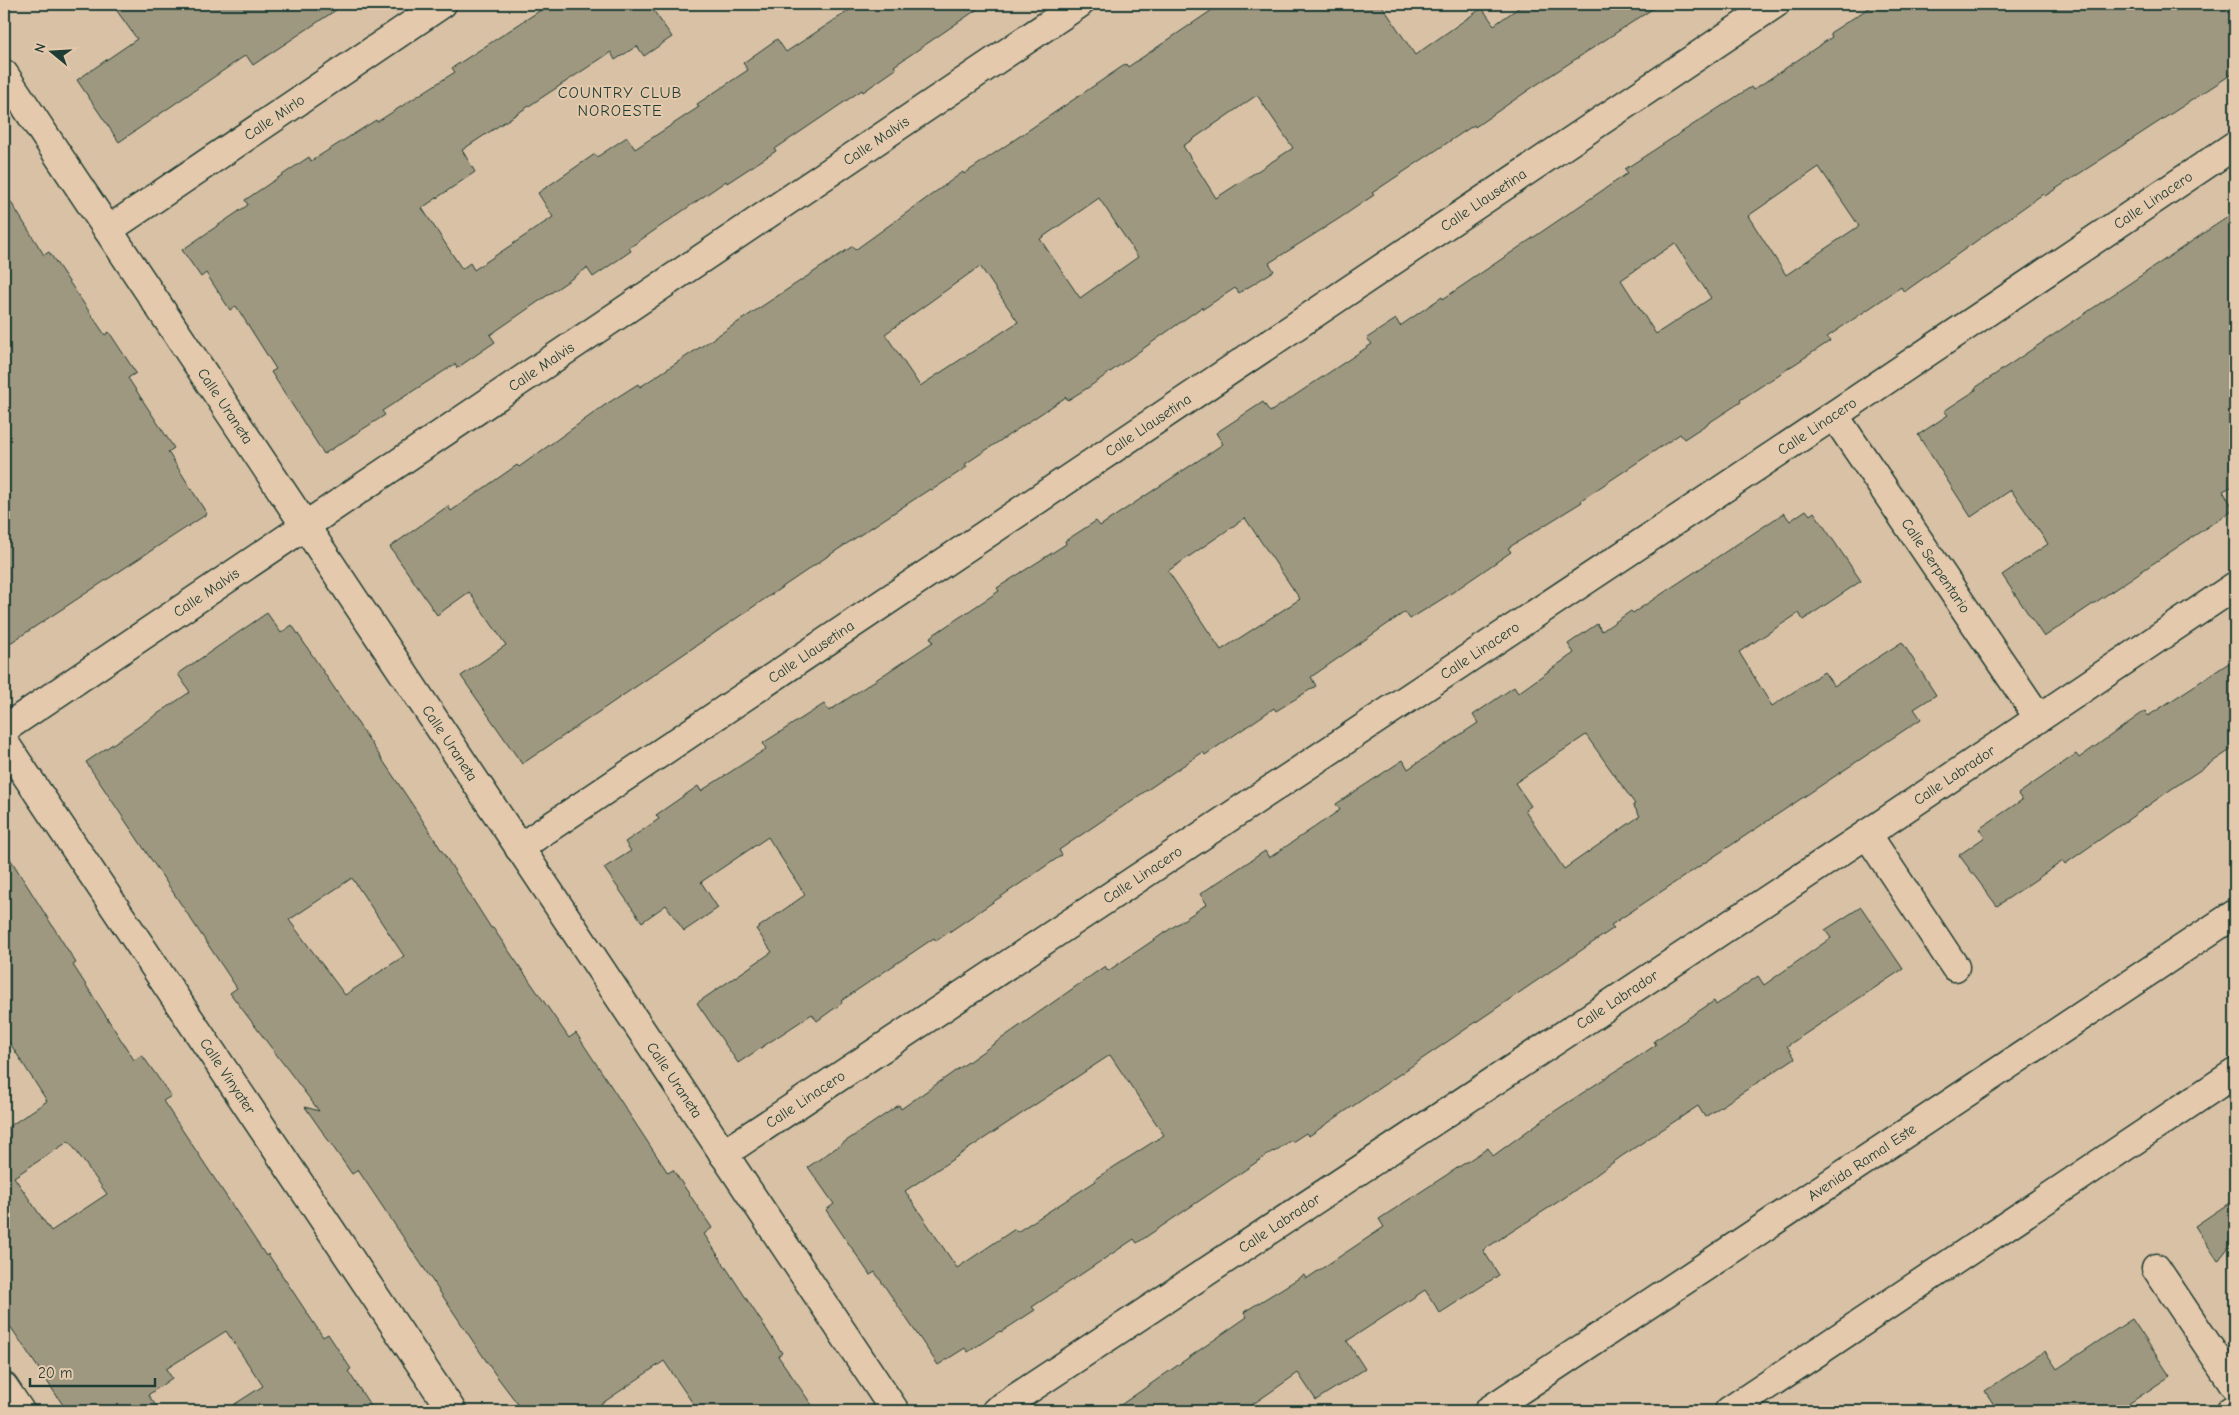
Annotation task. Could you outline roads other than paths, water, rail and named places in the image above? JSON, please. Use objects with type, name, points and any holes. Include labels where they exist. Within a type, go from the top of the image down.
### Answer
[{"type":"street","name":"Calle Mirlo","points":[[108,230],[442,4]]},
{"type":"street","name":"Calle Malvis","points":[[4,729],[1079,4]]},
{"type":"street","name":"Calle Llausetina","points":[[519,848],[1775,4]]},
{"type":"street","name":"Calle Uraneta","points":[[4,74],[895,1411]]},
{"type":"street","name":"Calle Linacero","points":[[723,1154],[1834,415],[2235,145]]},
{"type":"street","name":"Calle Serpentario","points":[[1834,415],[2038,717]]},
{"type":"street","name":"Calle Labrador","points":[[996,1411],[1867,834],[2235,586]]},
{"type":"street","name":"Calle Vinyater","points":[[4,742],[452,1411]]},
{"type":"street","points":[[1867,834],[1955,966]]},
{"type":"street","name":"Avenida Ramal Este","points":[[1488,1411],[2235,914]]},
{"type":"street","points":[[1729,1411],[2235,1073]]},
{"type":"street","points":[[2156,1268],[2235,1386]]},
{"type":"street","points":[[4,1387],[20,1411]]},
{"type":"street","points":[[2230,1411],[2235,1408]]},
{"type":"district","name":"COUNTRY CLUB NOROESTE","points":[[620,102]]}]
